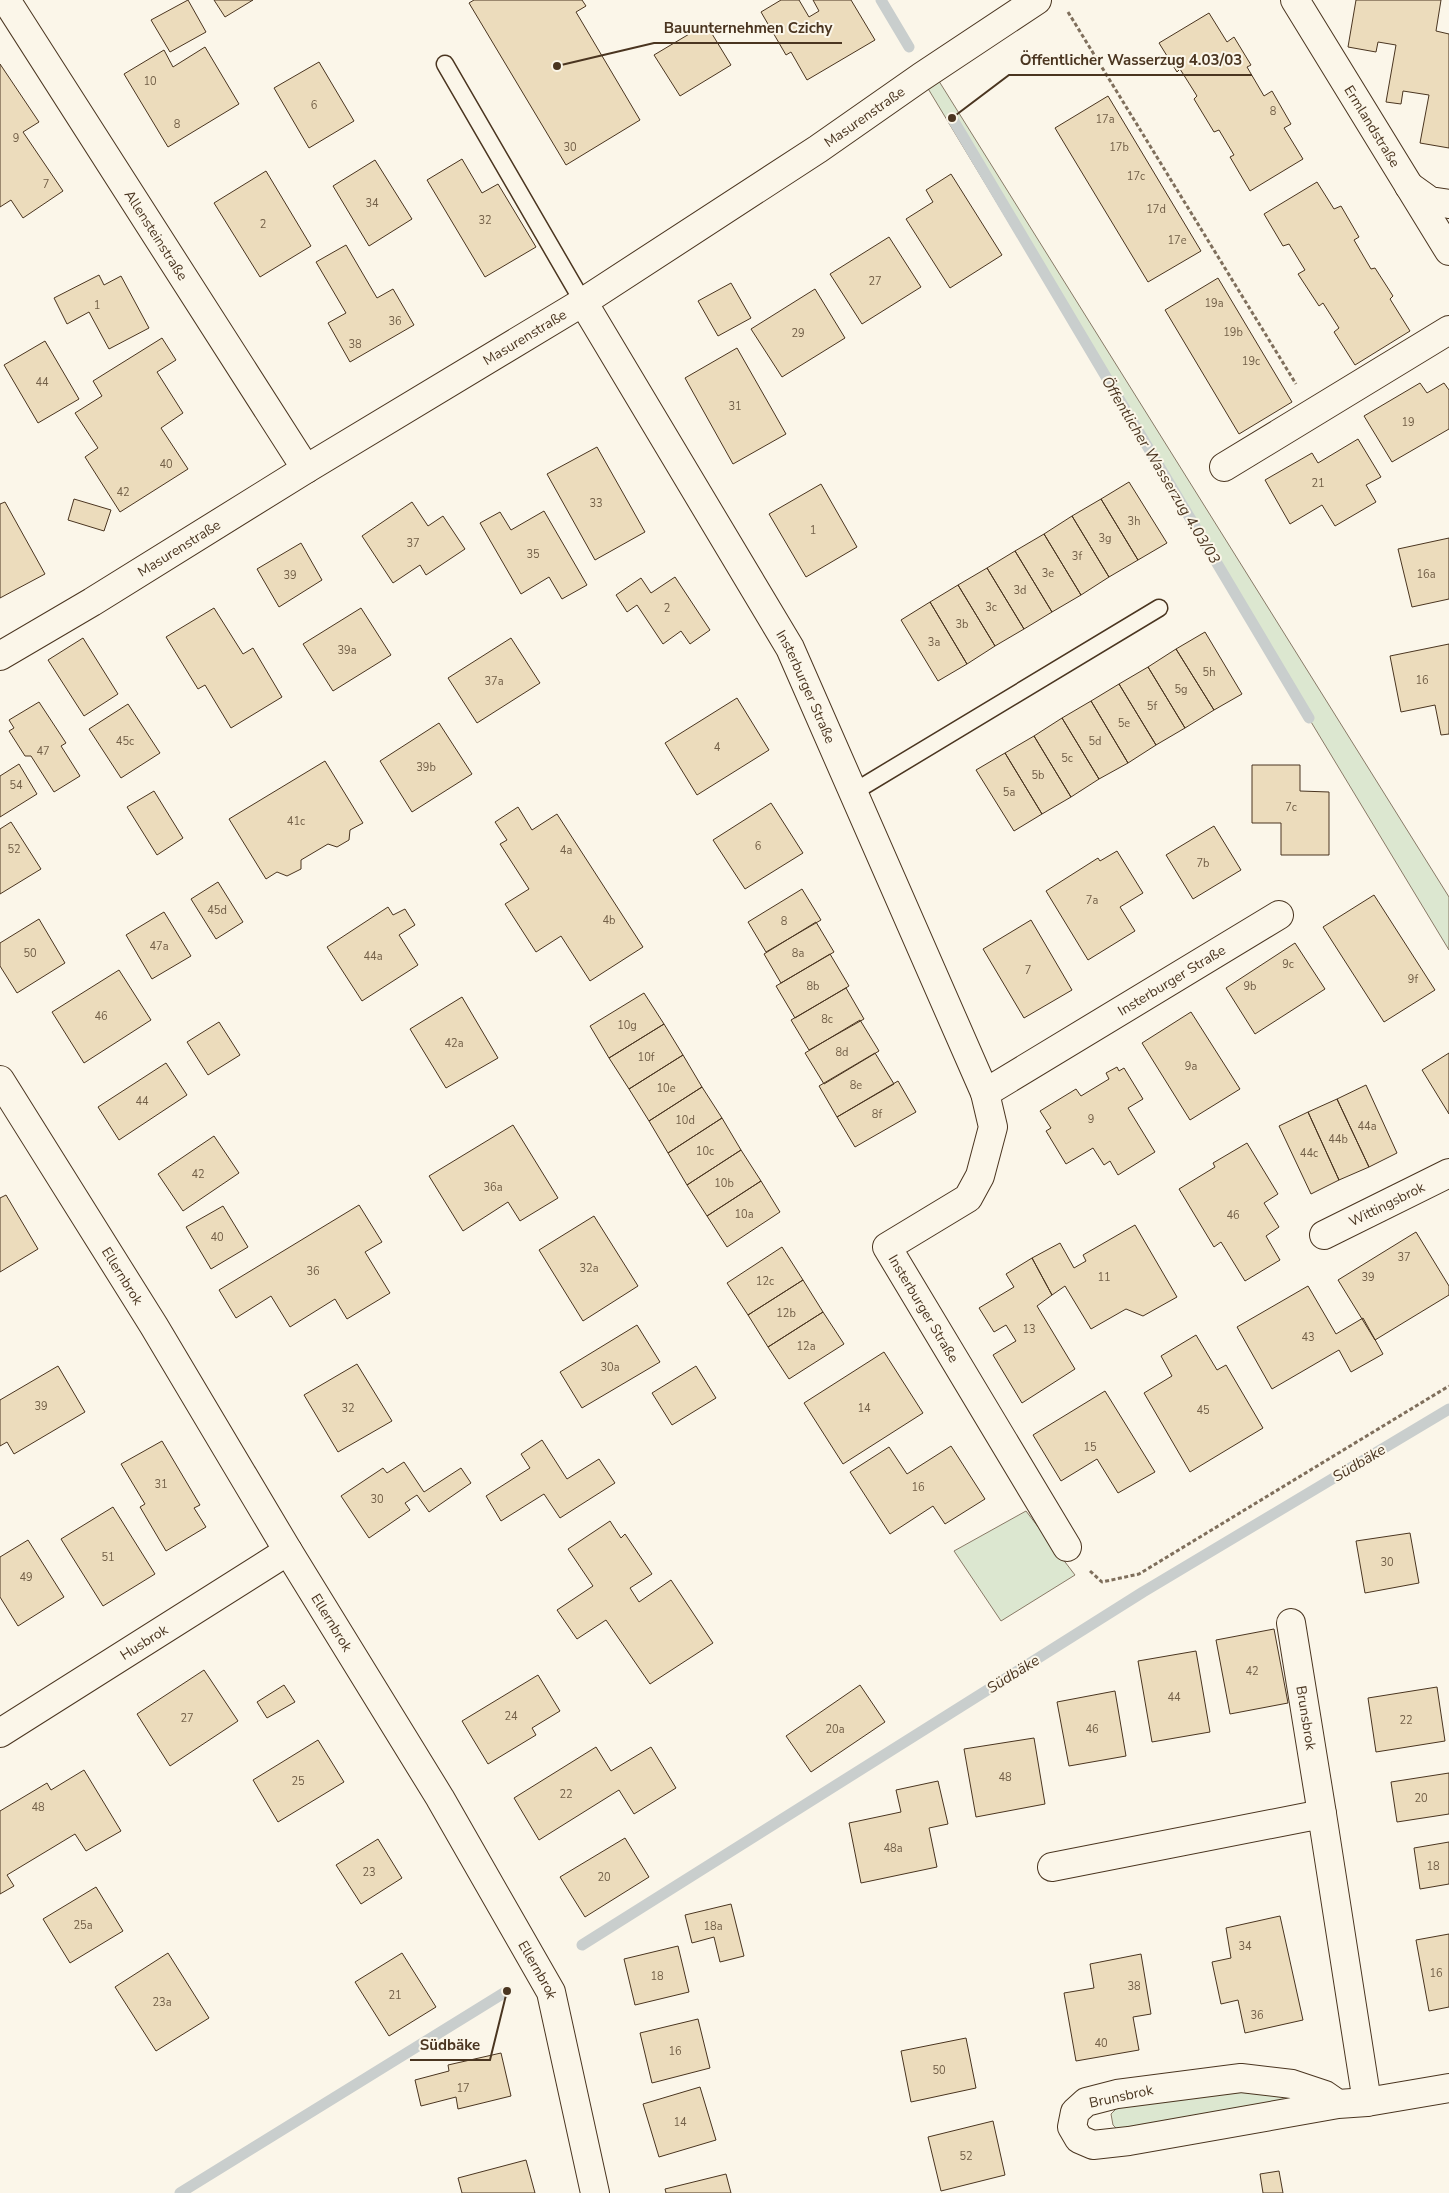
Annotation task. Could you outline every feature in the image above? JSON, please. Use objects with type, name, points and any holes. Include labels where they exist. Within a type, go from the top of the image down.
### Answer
[{"type":"street","name":"Allensteinstraße","points":[[6,0],[306,469]]},
{"type":"street","name":"Masurenstraße","points":[[0,656],[92,602],[306,469],[583,302],[818,149],[921,76],[1037,0]]},
{"type":"street","name":"Ermlandstraße","points":[[1295,0],[1449,251]]},
{"type":"street","points":[[1406,183],[1430,201],[1449,204]]},
{"type":"street","name":"Insterburger Straße","points":[[583,302],[790,648],[852,793],[985,1092],[993,1127],[980,1176],[968,1198],[887,1247],[1067,1548]]},
{"type":"street","points":[[1224,467],[1449,330]]},
{"type":"street","name":"Insterburger Straße","points":[[985,1092],[1279,915]]},
{"type":"street","name":"Ellernbrok","points":[[0,1080],[154,1326],[288,1551],[440,1798],[551,1992],[595,2193]]},
{"type":"street","name":"Wittingsbrok","points":[[1324,1235],[1449,1174]]},
{"type":"street","name":"Husbrok","points":[[0,1733],[288,1551]]},
{"type":"street","name":"Brunsbrok","points":[[1291,1623],[1367,2102]]},
{"type":"street","points":[[1052,1868],[1322,1814]]},
{"type":"street","name":"Brunsbrok","points":[[1338,2104],[1324,2095],[1292,2084],[1241,2078],[1117,2094],[1086,2102],[1075,2112],[1072,2127],[1079,2139],[1093,2145],[1148,2138],[1338,2104],[1367,2102],[1449,2088]]},
{"type":"lane","points":[[445,64],[583,302]]},
{"type":"lane","points":[[852,793],[1159,608]]},
{"type":"path","points":[[1066,8],[1314,412]]},
{"type":"path","points":[[1067,1548],[1102,1582],[1139,1574],[1449,1386]]},
{"type":"green space","points":[[932,70],[1449,897],[1449,950],[921,77]]},
{"type":"green space","points":[[1026,1511],[1075,1575],[1001,1621],[954,1551]]},
{"type":"green space","points":[[1221,2087],[1306,2097],[1118,2130],[1113,2125],[1111,2114],[1121,2104]]},
{"type":"building","points":[[188,0],[206,32],[170,52],[151,20]]},
{"type":"building","points":[[214,0],[253,0],[225,17]]},
{"type":"building","points":[[474,0],[582,0],[586,6],[576,12],[640,120],[566,165],[469,3]]},
{"type":"building","points":[[781,0],[799,0],[809,17],[819,11],[813,0],[851,0],[875,40],[807,80],[791,52],[786,55],[761,12]]},
{"type":"building","points":[[1356,0],[1441,0],[1436,31],[1449,34],[1449,148],[1420,143],[1429,95],[1403,91],[1401,104],[1386,102],[1396,45],[1378,42],[1376,52],[1348,47]]},
{"type":"building","points":[[1209,13],[1227,42],[1234,37],[1251,65],[1247,67],[1264,96],[1272,91],[1291,124],[1284,128],[1303,159],[1250,191],[1230,157],[1234,155],[1219,130],[1214,132],[1194,99],[1197,96],[1180,69],[1177,72],[1159,43]]},
{"type":"building","points":[[706,24],[731,65],[680,96],[654,55]]},
{"type":"building","points":[[205,47],[239,104],[168,147],[124,74],[164,50],[173,67]]},
{"type":"building","points":[[319,62],[354,121],[309,148],[274,88]]},
{"type":"building","points":[[0,64],[39,122],[23,132],[63,191],[23,218],[11,200],[0,207]]},
{"type":"building","points":[[1108,96],[1201,251],[1148,282],[1055,128]]},
{"type":"building","points":[[462,159],[482,193],[498,184],[536,247],[485,277],[427,180]]},
{"type":"building","points":[[375,160],[412,219],[369,246],[333,186]]},
{"type":"building","points":[[266,171],[311,246],[260,277],[214,203]]},
{"type":"building","points":[[951,174],[1002,255],[950,288],[906,219],[933,202],[926,190]]},
{"type":"building","points":[[1317,182],[1334,209],[1341,206],[1359,237],[1354,240],[1371,269],[1375,268],[1393,296],[1390,299],[1410,331],[1355,365],[1334,332],[1339,328],[1323,303],[1319,306],[1298,274],[1305,270],[1289,244],[1283,246],[1264,214]]},
{"type":"building","points":[[889,237],[921,287],[862,324],[830,274]]},
{"type":"building","points":[[346,245],[377,298],[393,289],[414,325],[350,362],[328,323],[346,313],[316,262]]},
{"type":"building","points":[[99,275],[104,285],[121,276],[149,328],[109,349],[89,312],[67,324],[54,298]]},
{"type":"building","points":[[1218,278],[1292,402],[1239,434],[1165,310]]},
{"type":"building","points":[[731,283],[751,318],[718,336],[698,301]]},
{"type":"building","points":[[815,289],[845,338],[782,377],[751,329]]},
{"type":"building","points":[[162,338],[176,360],[157,372],[183,413],[161,428],[188,469],[120,512],[85,457],[98,448],[75,413],[102,396],[93,381]]},
{"type":"building","points":[[45,341],[79,399],[38,423],[4,365]]},
{"type":"building","points":[[737,348],[786,434],[733,464],[685,378]]},
{"type":"building","points":[[1420,383],[1427,393],[1444,383],[1449,390],[1449,429],[1392,462],[1364,416]]},
{"type":"building","points":[[1358,439],[1381,477],[1366,485],[1376,502],[1335,526],[1322,505],[1290,524],[1265,480],[1312,453],[1318,463]]},
{"type":"building","points":[[597,447],[645,532],[595,560],[547,474]]},
{"type":"building","points":[[1129,482],[1167,543],[1138,560],[1101,499]]},
{"type":"building","points":[[821,484],[857,547],[806,577],[769,514]]},
{"type":"building","points":[[74,499],[111,510],[104,531],[68,520]]},
{"type":"building","points":[[1101,499],[1138,560],[1109,577],[1072,516]]},
{"type":"building","points":[[5,502],[45,574],[0,598],[0,504]]},
{"type":"building","points":[[412,502],[428,526],[443,516],[465,549],[426,575],[420,565],[393,583],[362,536]]},
{"type":"building","points":[[544,511],[587,585],[562,599],[549,577],[521,594],[480,523],[500,512],[511,530]]},
{"type":"building","points":[[1072,516],[1109,577],[1081,595],[1044,534]]},
{"type":"building","points":[[1044,534],[1081,595],[1052,612],[1015,551]]},
{"type":"building","points":[[1449,538],[1449,599],[1412,607],[1398,549]]},
{"type":"building","points":[[301,543],[322,580],[279,607],[257,569]]},
{"type":"building","points":[[1015,551],[1052,612],[1024,629],[987,568]]},
{"type":"building","points":[[987,568],[1024,629],[995,646],[958,585]]},
{"type":"building","points":[[675,577],[710,630],[690,644],[681,631],[663,644],[637,605],[627,612],[616,595],[641,578],[651,593]]},
{"type":"building","points":[[958,585],[995,646],[967,664],[930,602]]},
{"type":"building","points":[[930,602],[967,664],[938,681],[901,620]]},
{"type":"building","points":[[214,608],[243,654],[253,648],[282,697],[231,728],[205,685],[198,689],[166,637]]},
{"type":"building","points":[[361,608],[391,655],[333,691],[303,644]]},
{"type":"building","points":[[1205,632],[1242,694],[1214,710],[1176,649]]},
{"type":"building","points":[[83,638],[118,694],[84,716],[48,660]]},
{"type":"building","points":[[511,638],[540,683],[477,723],[448,678]]},
{"type":"building","points":[[1449,644],[1449,734],[1441,735],[1435,705],[1401,712],[1390,656]]},
{"type":"building","points":[[1176,649],[1214,710],[1185,728],[1148,667]]},
{"type":"building","points":[[1148,667],[1185,728],[1156,745],[1119,684]]},
{"type":"building","points":[[1119,684],[1156,745],[1128,763],[1091,701]]},
{"type":"building","points":[[737,698],[769,750],[697,795],[665,743]]},
{"type":"building","points":[[1091,701],[1128,763],[1099,779],[1062,718]]},
{"type":"building","points":[[39,702],[66,743],[61,746],[80,776],[54,792],[31,756],[25,756],[9,731],[14,728],[9,720]]},
{"type":"building","points":[[128,704],[160,753],[121,778],[89,729]]},
{"type":"building","points":[[1062,718],[1099,779],[1071,797],[1034,736]]},
{"type":"building","points":[[439,723],[472,774],[412,812],[380,761]]},
{"type":"building","points":[[1034,736],[1071,797],[1042,814],[1005,753]]},
{"type":"building","points":[[1005,753],[1042,814],[1014,831],[976,770]]},
{"type":"building","points":[[325,761],[363,823],[350,830],[349,840],[337,847],[328,844],[301,860],[301,869],[287,876],[277,872],[266,879],[229,819]]},
{"type":"building","points":[[19,764],[37,794],[0,817],[0,776]]},
{"type":"building","points":[[1252,765],[1300,765],[1300,791],[1329,792],[1329,855],[1281,855],[1281,823],[1252,823]]},
{"type":"building","points":[[154,791],[183,838],[157,855],[127,807]]},
{"type":"building","points":[[771,803],[803,853],[745,889],[713,840]]},
{"type":"building","points":[[518,807],[532,830],[557,814],[643,947],[590,981],[561,936],[536,952],[505,904],[529,889],[500,844],[507,840],[495,822]]},
{"type":"building","points":[[11,822],[41,869],[0,894],[0,829]]},
{"type":"building","points":[[1214,826],[1241,870],[1193,899],[1166,855]]},
{"type":"building","points":[[1117,851],[1143,893],[1120,907],[1135,931],[1088,960],[1046,891],[1098,858],[1100,861]]},
{"type":"building","points":[[218,882],[243,922],[216,939],[191,899]]},
{"type":"building","points":[[802,889],[821,920],[766,952],[748,922]]},
{"type":"building","points":[[1374,895],[1435,990],[1384,1022],[1323,927]]},
{"type":"building","points":[[388,907],[393,915],[405,909],[415,925],[399,935],[418,965],[362,1001],[327,947]]},
{"type":"building","points":[[164,912],[191,956],[152,979],[126,935]]},
{"type":"building","points":[[39,919],[65,963],[17,993],[0,966],[0,943]]},
{"type":"building","points":[[1031,920],[1072,990],[1024,1018],[983,949]]},
{"type":"building","points":[[816,922],[834,952],[781,983],[764,954]]},
{"type":"building","points":[[1295,943],[1325,989],[1255,1034],[1226,988]]},
{"type":"building","points":[[830,954],[849,986],[795,1018],[776,986]]},
{"type":"building","points":[[119,970],[151,1020],[84,1063],[52,1012]]},
{"type":"building","points":[[846,988],[864,1019],[809,1050],[791,1020]]},
{"type":"building","points":[[644,993],[664,1024],[609,1058],[590,1026]]},
{"type":"building","points":[[462,997],[498,1058],[446,1088],[410,1029]]},
{"type":"building","points":[[1191,1012],[1240,1089],[1190,1120],[1142,1043]]},
{"type":"building","points":[[860,1020],[879,1051],[824,1084],[805,1053]]},
{"type":"building","points":[[219,1022],[240,1055],[208,1075],[187,1042]]},
{"type":"building","points":[[664,1024],[683,1055],[629,1089],[609,1058]]},
{"type":"building","points":[[875,1053],[894,1084],[837,1117],[819,1086]]},
{"type":"building","points":[[1449,1053],[1449,1114],[1422,1070]]},
{"type":"building","points":[[683,1055],[702,1087],[649,1121],[629,1089]]},
{"type":"building","points":[[166,1063],[187,1095],[119,1140],[98,1107]]},
{"type":"building","points":[[1117,1067],[1119,1071],[1124,1068],[1143,1099],[1128,1108],[1155,1152],[1118,1175],[1110,1161],[1104,1165],[1093,1148],[1066,1164],[1046,1131],[1051,1128],[1040,1111],[1076,1089],[1081,1096],[1109,1079],[1106,1073]]},
{"type":"building","points":[[898,1081],[916,1112],[855,1147],[837,1117]]},
{"type":"building","points":[[1366,1085],[1397,1153],[1369,1167],[1337,1099]]},
{"type":"building","points":[[702,1087],[722,1118],[668,1153],[649,1121]]},
{"type":"building","points":[[1337,1099],[1369,1167],[1339,1180],[1308,1112]]},
{"type":"building","points":[[1308,1112],[1339,1180],[1311,1194],[1279,1126]]},
{"type":"building","points":[[722,1118],[741,1150],[687,1185],[668,1153]]},
{"type":"building","points":[[513,1125],[558,1198],[520,1221],[508,1202],[463,1231],[429,1176]]},
{"type":"building","points":[[214,1136],[239,1173],[183,1211],[158,1174]]},
{"type":"building","points":[[1247,1143],[1278,1194],[1264,1203],[1279,1227],[1266,1236],[1280,1260],[1245,1281],[1221,1242],[1214,1247],[1179,1189],[1215,1167],[1213,1163]]},
{"type":"building","points":[[741,1150],[761,1181],[707,1216],[687,1185]]},
{"type":"building","points":[[761,1181],[780,1212],[727,1247],[707,1216]]},
{"type":"building","points":[[6,1195],[38,1249],[0,1272],[0,1198]]},
{"type":"building","points":[[359,1205],[382,1242],[365,1252],[390,1293],[347,1319],[335,1299],[290,1327],[271,1296],[236,1318],[219,1290]]},
{"type":"building","points":[[223,1206],[248,1247],[211,1269],[186,1227]]},
{"type":"building","points":[[594,1216],[638,1286],[583,1321],[539,1250]]},
{"type":"building","points":[[1135,1225],[1177,1297],[1143,1316],[1126,1309],[1091,1329],[1065,1286],[1052,1295],[1032,1258],[1060,1243],[1074,1268],[1086,1261],[1083,1255]]},
{"type":"building","points":[[1416,1232],[1449,1286],[1449,1295],[1375,1340],[1338,1280]]},
{"type":"building","points":[[782,1247],[803,1280],[748,1315],[727,1283]]},
{"type":"building","points":[[1032,1258],[1052,1295],[1037,1306],[1075,1369],[1022,1403],[993,1355],[1016,1341],[1006,1325],[994,1332],[979,1308],[1014,1287],[1006,1274]]},
{"type":"building","points":[[803,1280],[823,1312],[768,1347],[748,1315]]},
{"type":"building","points":[[1308,1286],[1336,1334],[1363,1318],[1383,1354],[1351,1372],[1339,1350],[1272,1389],[1237,1327]]},
{"type":"building","points":[[823,1312],[844,1344],[789,1379],[768,1347]]},
{"type":"building","points":[[637,1325],[660,1362],[582,1408],[560,1372]]},
{"type":"building","points":[[1196,1335],[1217,1370],[1226,1365],[1263,1428],[1190,1472],[1144,1393],[1172,1376],[1161,1356]]},
{"type":"building","points":[[884,1352],[923,1413],[843,1464],[804,1403]]},
{"type":"building","points":[[357,1364],[392,1421],[338,1452],[304,1395]]},
{"type":"building","points":[[58,1366],[85,1412],[14,1454],[7,1442],[0,1446],[0,1400]]},
{"type":"building","points":[[696,1366],[716,1398],[672,1425],[652,1393]]},
{"type":"building","points":[[1105,1391],[1155,1472],[1118,1493],[1097,1459],[1061,1481],[1033,1435]]},
{"type":"building","points":[[542,1440],[567,1479],[599,1459],[615,1483],[560,1518],[544,1494],[501,1521],[486,1496],[530,1468],[521,1454]]},
{"type":"building","points":[[162,1441],[200,1505],[194,1508],[206,1527],[166,1551],[140,1507],[145,1504],[121,1464]]},
{"type":"building","points":[[951,1446],[985,1499],[945,1524],[933,1506],[890,1534],[850,1472],[889,1447],[907,1474]]},
{"type":"building","points":[[404,1462],[424,1492],[461,1468],[471,1483],[429,1512],[417,1495],[405,1503],[410,1510],[369,1538],[341,1496],[383,1468],[387,1473]]},
{"type":"building","points":[[113,1507],[155,1574],[103,1606],[61,1539]]},
{"type":"building","points":[[610,1521],[621,1538],[625,1534],[652,1574],[630,1588],[639,1602],[671,1580],[713,1643],[650,1684],[606,1620],[577,1639],[557,1610],[593,1586],[568,1549]]},
{"type":"building","points":[[1410,1533],[1419,1583],[1365,1593],[1356,1541]]},
{"type":"building","points":[[28,1540],[64,1597],[18,1626],[0,1597],[0,1557]]},
{"type":"building","points":[[1274,1629],[1288,1703],[1230,1714],[1216,1640]]},
{"type":"building","points":[[1196,1651],[1210,1732],[1152,1742],[1138,1661]]},
{"type":"building","points":[[204,1670],[238,1721],[170,1766],[137,1714]]},
{"type":"building","points":[[538,1675],[560,1711],[532,1728],[536,1735],[488,1764],[462,1721]]},
{"type":"building","points":[[284,1685],[295,1702],[267,1718],[257,1702]]},
{"type":"building","points":[[860,1685],[885,1722],[811,1772],[786,1736]]},
{"type":"building","points":[[1437,1687],[1445,1741],[1376,1752],[1368,1698]]},
{"type":"building","points":[[1115,1691],[1126,1756],[1069,1766],[1057,1702]]},
{"type":"building","points":[[1034,1738],[1045,1804],[976,1817],[964,1749]]},
{"type":"building","points":[[318,1740],[344,1782],[278,1822],[253,1780]]},
{"type":"building","points":[[596,1747],[611,1771],[651,1747],[676,1788],[634,1814],[619,1790],[539,1840],[514,1798]]},
{"type":"building","points":[[84,1770],[121,1831],[86,1851],[75,1834],[7,1875],[14,1886],[0,1894],[0,1811],[47,1783],[51,1790]]},
{"type":"building","points":[[1449,1773],[1449,1814],[1397,1822],[1391,1782]]},
{"type":"building","points":[[938,1781],[948,1824],[929,1828],[937,1867],[861,1883],[849,1823],[901,1812],[896,1790]]},
{"type":"building","points":[[625,1838],[649,1877],[585,1917],[560,1877]]},
{"type":"building","points":[[378,1839],[402,1878],[361,1904],[336,1865]]},
{"type":"building","points":[[1449,1842],[1449,1884],[1420,1889],[1414,1848]]},
{"type":"building","points":[[96,1887],[123,1931],[70,1963],[43,1919]]},
{"type":"building","points":[[731,1904],[744,1956],[720,1962],[714,1937],[692,1943],[685,1915]]},
{"type":"building","points":[[1280,1916],[1303,2020],[1245,2033],[1238,2000],[1221,2004],[1212,1962],[1231,1958],[1226,1928]]},
{"type":"building","points":[[1449,1934],[1449,2007],[1429,2011],[1416,1940]]},
{"type":"building","points":[[678,1946],[689,1992],[635,2005],[624,1959]]},
{"type":"building","points":[[168,1953],[209,2018],[156,2051],[115,1987]]},
{"type":"building","points":[[402,1953],[436,2007],[389,2036],[355,1982]]},
{"type":"building","points":[[1141,1954],[1151,2014],[1133,2017],[1139,2050],[1076,2061],[1064,1993],[1094,1988],[1090,1964]]},
{"type":"building","points":[[698,2019],[710,2068],[652,2083],[640,2033]]},
{"type":"building","points":[[966,2038],[976,2088],[911,2102],[901,2051]]},
{"type":"building","points":[[501,2053],[511,2096],[458,2109],[456,2097],[421,2106],[415,2080],[449,2071],[448,2065]]},
{"type":"building","points":[[700,2087],[716,2140],[659,2157],[643,2104]]},
{"type":"building","points":[[993,2121],[1005,2175],[941,2191],[928,2137]]},
{"type":"building","points":[[526,2160],[535,2193],[462,2193],[458,2178]]},
{"type":"building","points":[[1279,2171],[1283,2193],[1263,2193],[1260,2174]]},
{"type":"building","points":[[726,2174],[731,2193],[666,2193],[665,2189]]},
{"type":"waterway","name":"Öffentlicher Wasserzug 4.03/03","points":[[881,0],[909,47]]},
{"type":"waterway","name":"Öffentlicher Wasserzug 4.03/03","points":[[952,118],[1309,718]]},
{"type":"waterway","name":"Südbäke","points":[[582,1945],[1143,1592],[1449,1409]]},
{"type":"waterway","name":"Südbäke","points":[[180,2193],[507,1991]]},
{"type":"place","name":"Bauunternehmen Czichy","points":[[557,66]]},
{"type":"place","name":"Öffentlicher Wasserzug 4.03/03","points":[[952,118]]},
{"type":"place","name":"Südbäke","points":[[507,1991]]}]
